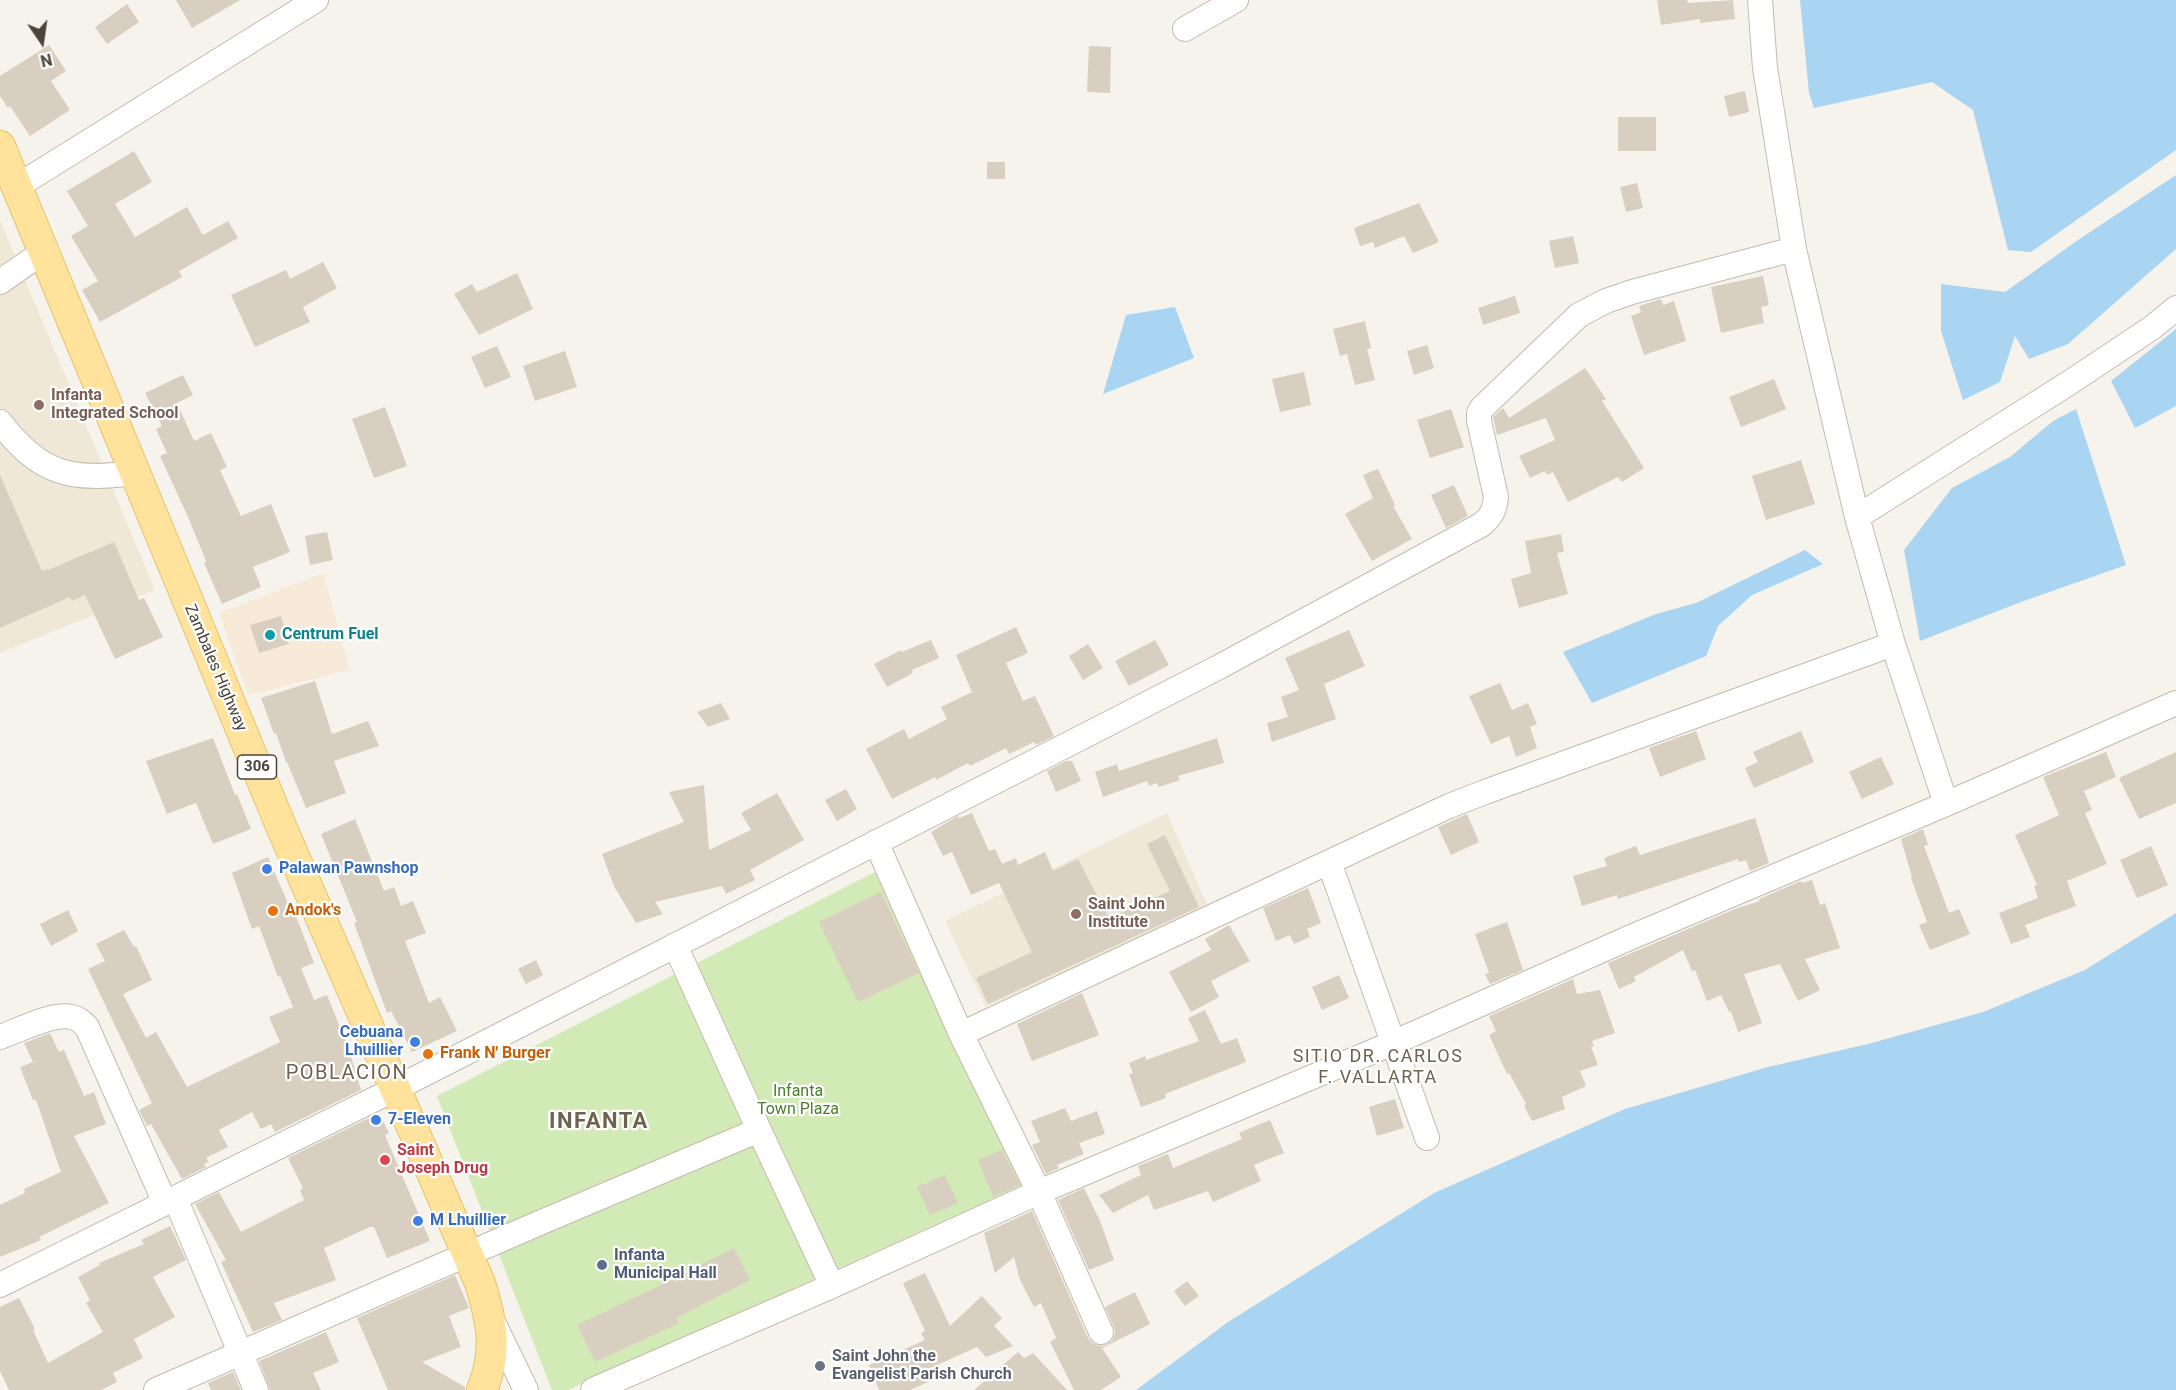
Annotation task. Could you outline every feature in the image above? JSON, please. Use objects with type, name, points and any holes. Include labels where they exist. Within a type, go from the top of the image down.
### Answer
[{"type":"main road","name":"Zambales Highway","points":[[0,146],[283,831],[480,1283],[490,1314],[493,1348],[482,1390]]},
{"type":"street","points":[[16,187],[316,0]]},
{"type":"street","points":[[1185,29],[1236,0]]},
{"type":"street","points":[[1760,0],[1764,68],[1794,249],[1857,517],[1893,644],[1946,804]]},
{"type":"street","points":[[0,1285],[395,1089],[1219,667],[1481,525],[1490,517],[1496,496],[1479,422],[1479,413],[1579,315],[1606,301],[1632,292],[1794,249]]},
{"type":"street","points":[[0,282],[43,252]]},
{"type":"street","points":[[1857,517],[2078,377],[2176,309]]},
{"type":"street","points":[[0,422],[10,436],[30,454],[52,468],[75,476],[101,477],[134,473]]},
{"type":"street","points":[[961,1034],[1329,862],[1485,792],[1893,644]]},
{"type":"street","points":[[593,1390],[832,1286],[1038,1192],[1393,1043],[1629,938],[1946,804],[2176,703]]},
{"type":"street","points":[[876,842],[961,1034],[1038,1192],[1101,1332]]},
{"type":"street","points":[[1329,862],[1426,1138]]},
{"type":"street","points":[[675,945],[832,1286]]},
{"type":"street","points":[[0,1037],[54,1018],[68,1016],[79,1019],[87,1028],[241,1352],[256,1390]]},
{"type":"street","points":[[156,1390],[759,1130]]},
{"type":"street","points":[[490,1314],[526,1390]]},
{"type":"shaded area","name":"Infanta Integrated School","points":[[0,220],[155,590],[0,653]]},
{"type":"shaded area","points":[[323,573],[350,670],[248,695],[219,613]]},
{"type":"shaded area","name":"Saint John Institute","points":[[1167,813],[1208,907],[986,1007],[945,921]]},
{"type":"green space","name":"Infanta Town Plaza","points":[[875,872],[1026,1184],[568,1390],[552,1390],[437,1096]]},
{"type":"water","points":[[1800,0],[2176,0],[2176,150],[2031,252],[2008,250],[1973,110],[1932,82],[1814,108],[1809,93]]},
{"type":"water","points":[[2176,175],[2176,249],[2068,344],[2029,359],[2015,336],[2000,382],[1963,400],[1941,331],[1941,284],[2005,292]]},
{"type":"water","points":[[1175,307],[1194,358],[1103,394],[1126,315]]},
{"type":"water","points":[[2176,329],[2176,406],[2135,428],[2111,381]]},
{"type":"water","points":[[2076,409],[2126,565],[1920,641],[1904,550],[1952,488],[2010,457],[2053,421]]},
{"type":"water","points":[[1805,550],[1823,564],[1752,595],[1718,626],[1706,656],[1592,703],[1563,652],[1656,614],[1696,603]]},
{"type":"water","points":[[2176,913],[2176,1390],[1136,1390],[1228,1322],[1434,1193],[1625,1109],[1768,1067],[1868,1044],[1983,1012],[2085,970]]},
{"type":"building","points":[[176,0],[240,0],[192,28]]},
{"type":"building","points":[[1657,0],[1687,0],[1688,3],[1733,0],[1735,19],[1700,23],[1700,19],[1661,25]]},
{"type":"building","points":[[127,4],[139,22],[107,44],[95,27]]},
{"type":"building","points":[[49,45],[66,71],[51,81],[70,110],[30,136],[10,106],[8,108],[0,96],[0,76]]},
{"type":"building","points":[[1089,46],[1111,47],[1110,93],[1087,92]]},
{"type":"building","points":[[1745,91],[1749,112],[1729,117],[1724,96]]},
{"type":"building","points":[[1618,117],[1656,117],[1656,151],[1618,151]]},
{"type":"building","points":[[134,151],[152,182],[115,204],[135,237],[187,207],[203,235],[228,221],[238,238],[179,271],[182,277],[100,322],[82,290],[98,281],[71,236],[88,226],[67,191]]},
{"type":"building","points":[[987,162],[1005,162],[1005,179],[987,179]]},
{"type":"building","points":[[1637,183],[1643,208],[1626,212],[1620,187]]},
{"type":"building","points":[[1419,203],[1439,242],[1413,253],[1404,236],[1375,248],[1373,242],[1360,246],[1354,228]]},
{"type":"building","points":[[1573,236],[1579,263],[1555,268],[1549,241]]},
{"type":"building","points":[[323,262],[337,288],[303,307],[310,322],[255,347],[231,295],[286,270],[290,279]]},
{"type":"building","points":[[517,273],[533,309],[479,335],[454,294],[472,284],[477,292]]},
{"type":"building","points":[[1763,276],[1769,305],[1761,307],[1764,323],[1721,333],[1711,287]]},
{"type":"building","points":[[1515,296],[1520,313],[1483,325],[1478,308]]},
{"type":"building","points":[[1661,299],[1663,305],[1674,301],[1686,341],[1644,355],[1631,316],[1641,312],[1639,306]]},
{"type":"building","points":[[1365,321],[1371,348],[1367,349],[1375,380],[1355,385],[1347,354],[1340,356],[1333,329]]},
{"type":"building","points":[[1427,345],[1434,368],[1414,375],[1407,351]]},
{"type":"building","points":[[497,346],[511,377],[485,388],[471,357]]},
{"type":"building","points":[[565,351],[577,387],[535,401],[523,366]]},
{"type":"building","points":[[1585,368],[1606,399],[1602,401],[1644,468],[1622,482],[1618,477],[1568,502],[1553,472],[1547,475],[1545,471],[1530,478],[1519,456],[1555,440],[1546,418],[1497,435],[1493,417],[1503,408],[1509,418]]},
{"type":"building","points":[[1304,372],[1311,405],[1280,412],[1272,379]]},
{"type":"building","points":[[183,375],[193,395],[177,403],[194,441],[211,433],[227,467],[220,470],[241,516],[271,504],[290,552],[253,567],[261,587],[222,604],[204,563],[206,561],[188,517],[160,456],[167,453],[156,429],[162,426],[145,393]]},
{"type":"building","points":[[1774,379],[1786,409],[1741,427],[1729,397]]},
{"type":"building","points":[[385,407],[407,466],[374,478],[352,419]]},
{"type":"building","points":[[1451,409],[1464,447],[1430,458],[1417,420]]},
{"type":"building","points":[[1801,460],[1815,504],[1766,520],[1752,476]]},
{"type":"building","points":[[1378,469],[1395,505],[1393,506],[1412,539],[1372,561],[1345,514],[1373,498],[1363,475]]},
{"type":"building","points":[[0,475],[42,571],[114,542],[139,600],[144,598],[163,637],[115,659],[85,595],[72,601],[70,597],[0,628]]},
{"type":"building","points":[[1454,485],[1468,516],[1446,528],[1431,495]]},
{"type":"building","points":[[327,532],[333,560],[310,565],[305,536]]},
{"type":"building","points":[[1561,534],[1564,552],[1557,553],[1568,594],[1519,608],[1511,579],[1531,573],[1525,541]]},
{"type":"building","name":"Centrum Fuel","points":[[281,616],[289,644],[259,653],[250,625]]},
{"type":"building","points":[[1016,627],[1028,653],[1006,663],[1023,701],[1035,696],[1054,736],[1036,745],[1034,742],[1009,754],[1006,748],[970,766],[968,763],[936,780],[935,777],[892,799],[866,749],[904,729],[909,739],[947,719],[941,707],[972,692],[956,655]]},
{"type":"building","points":[[1349,630],[1365,666],[1324,684],[1336,719],[1272,742],[1267,723],[1288,717],[1281,697],[1299,690],[1285,658]]},
{"type":"building","points":[[931,640],[939,658],[912,670],[913,673],[887,687],[874,664],[901,650],[902,652]]},
{"type":"building","points":[[1155,640],[1169,665],[1129,686],[1115,661]]},
{"type":"building","points":[[1088,644],[1103,668],[1083,680],[1069,656]]},
{"type":"building","points":[[315,681],[332,734],[368,721],[379,746],[334,761],[346,793],[306,808],[261,698]]},
{"type":"building","points":[[1500,683],[1512,710],[1528,703],[1537,724],[1530,727],[1537,748],[1516,757],[1509,736],[1491,744],[1469,696]]},
{"type":"building","points":[[721,703],[730,719],[708,727],[697,712]]},
{"type":"building","points":[[1696,731],[1706,759],[1660,777],[1649,748]]},
{"type":"building","points":[[1801,731],[1814,762],[1754,788],[1745,768],[1758,762],[1753,752]]},
{"type":"building","points":[[213,738],[251,829],[213,844],[196,803],[167,814],[146,761]]},
{"type":"building","points":[[1217,738],[1224,763],[1178,776],[1180,780],[1159,787],[1157,783],[1149,786],[1147,781],[1103,797],[1095,772],[1117,764],[1119,771]]},
{"type":"building","points":[[2106,752],[2116,777],[2084,791],[2092,810],[2085,813],[2107,864],[2067,881],[2076,906],[2025,925],[2030,937],[2011,944],[1999,913],[2038,898],[2034,886],[2037,885],[2015,835],[2059,815],[2043,777]]},
{"type":"building","points":[[2176,752],[2176,803],[2139,819],[2119,778]]},
{"type":"building","points":[[1881,757],[1894,784],[1862,799],[1849,772]]},
{"type":"building","points":[[1066,761],[1072,761],[1081,781],[1056,792],[1047,771]]},
{"type":"building","points":[[704,785],[709,850],[751,830],[741,813],[777,793],[804,840],[750,870],[755,880],[726,894],[722,886],[655,902],[663,914],[636,923],[614,886],[602,854],[684,822],[669,792]]},
{"type":"building","points":[[846,789],[857,809],[837,821],[825,800]]},
{"type":"building","points":[[972,813],[989,851],[995,849],[1002,864],[1016,858],[1018,865],[1045,852],[1053,871],[1078,859],[1109,918],[1170,891],[1147,844],[1165,835],[1199,907],[988,1004],[976,978],[1032,952],[999,883],[971,895],[952,852],[943,856],[931,832],[958,816],[959,818]]},
{"type":"building","points":[[1467,814],[1479,842],[1451,855],[1438,827]]},
{"type":"building","points":[[1755,818],[1769,863],[1750,871],[1746,860],[1739,862],[1738,859],[1618,899],[1617,895],[1582,906],[1573,876],[1607,866],[1604,858],[1636,846],[1640,855]]},
{"type":"building","points":[[355,819],[384,891],[394,887],[401,906],[413,901],[426,933],[405,941],[429,1003],[440,997],[457,1031],[412,1052],[391,1011],[387,1013],[354,923],[357,922],[321,834]]},
{"type":"building","points":[[1923,829],[1928,845],[1924,846],[1949,913],[1959,909],[1970,934],[1930,950],[1919,925],[1927,922],[1911,878],[1901,839]]},
{"type":"building","points":[[2151,846],[2168,885],[2137,898],[2120,860]]},
{"type":"building","points":[[268,857],[294,917],[296,916],[314,963],[301,968],[314,1000],[327,995],[348,1047],[361,1090],[275,1132],[271,1124],[261,1129],[252,1112],[219,1130],[228,1147],[206,1158],[209,1162],[204,1164],[206,1167],[182,1179],[151,1124],[147,1126],[139,1110],[152,1103],[88,969],[105,961],[96,944],[124,930],[134,947],[136,946],[152,980],[123,994],[146,1038],[156,1032],[187,1087],[280,1042],[269,1017],[293,1007],[280,976],[278,977],[259,926],[252,929],[232,873]]},
{"type":"building","points":[[1812,880],[1820,905],[1825,903],[1840,948],[1805,959],[1820,990],[1798,1001],[1780,964],[1744,974],[1762,1023],[1738,1032],[1731,1011],[1729,1012],[1721,995],[1707,1001],[1695,970],[1692,971],[1683,950],[1634,977],[1636,981],[1619,989],[1608,963],[1735,909],[1760,901],[1759,899],[1801,881],[1802,883]]},
{"type":"building","points":[[1308,888],[1321,923],[1307,929],[1310,937],[1294,944],[1290,935],[1276,941],[1263,908]]},
{"type":"building","points":[[881,892],[919,973],[858,1002],[819,922]]},
{"type":"building","points":[[68,910],[78,931],[51,946],[40,924]]},
{"type":"building","points":[[1507,922],[1523,970],[1490,984],[1485,974],[1489,973],[1475,934]]},
{"type":"building","points":[[1229,925],[1250,961],[1211,981],[1219,997],[1191,1012],[1169,972],[1211,950],[1205,939]]},
{"type":"building","points":[[536,960],[543,975],[526,984],[518,969]]},
{"type":"building","points":[[1339,975],[1349,998],[1322,1010],[1312,987]]},
{"type":"building","points":[[1573,979],[1577,994],[1600,990],[1615,1033],[1592,1041],[1594,1046],[1591,1047],[1598,1065],[1580,1071],[1586,1086],[1562,1097],[1565,1109],[1532,1121],[1524,1106],[1526,1104],[1509,1073],[1507,1074],[1489,1035],[1496,1031],[1489,1016]]},
{"type":"building","points":[[1082,993],[1099,1035],[1032,1061],[1017,1024]]},
{"type":"building","points":[[1205,1010],[1221,1044],[1237,1038],[1246,1062],[1165,1094],[1166,1098],[1141,1107],[1129,1074],[1133,1073],[1129,1063],[1145,1056],[1146,1060],[1199,1041],[1188,1018]]},
{"type":"building","points":[[50,1033],[59,1052],[64,1050],[84,1096],[94,1092],[106,1124],[74,1136],[109,1203],[39,1237],[41,1240],[0,1257],[0,1205],[25,1193],[24,1189],[61,1172],[36,1100],[33,1100],[20,1067],[33,1062],[24,1043]]},
{"type":"building","points":[[1395,1099],[1404,1128],[1377,1136],[1369,1107]]},
{"type":"building","points":[[1065,1108],[1071,1121],[1097,1111],[1105,1134],[1079,1143],[1084,1154],[1057,1165],[1059,1168],[1046,1174],[1032,1145],[1040,1142],[1031,1121]]},
{"type":"building","points":[[379,1113],[389,1133],[385,1135],[430,1241],[387,1258],[374,1227],[370,1227],[324,1248],[336,1280],[274,1303],[282,1320],[253,1332],[221,1262],[226,1260],[195,1204],[219,1192],[241,1232],[304,1200],[300,1190],[303,1188],[288,1158]]},
{"type":"building","points":[[1270,1120],[1284,1153],[1254,1165],[1261,1181],[1213,1202],[1208,1191],[1154,1210],[1148,1195],[1113,1213],[1099,1195],[1141,1175],[1138,1166],[1168,1154],[1173,1168],[1242,1139],[1239,1133]]},
{"type":"building","points":[[1002,1150],[1020,1185],[993,1197],[978,1160]]},
{"type":"building","points":[[945,1175],[958,1203],[930,1215],[917,1187]]},
{"type":"building","points":[[1084,1188],[1100,1221],[1114,1260],[1089,1270],[1058,1200]]},
{"type":"building","points":[[1032,1211],[1092,1343],[1100,1346],[1112,1341],[1115,1334],[1114,1327],[1105,1307],[1135,1292],[1150,1324],[1102,1348],[1121,1377],[1101,1390],[1074,1390],[1050,1342],[1056,1338],[1041,1303],[1034,1307],[1020,1280],[1014,1257],[995,1273],[984,1233]]},
{"type":"building","points":[[170,1226],[186,1260],[153,1277],[175,1317],[134,1339],[143,1358],[113,1373],[117,1382],[101,1390],[9,1390],[0,1371],[0,1307],[19,1298],[35,1329],[33,1330],[48,1363],[103,1332],[86,1303],[90,1300],[78,1277],[100,1265],[99,1263],[144,1244],[141,1240]]},
{"type":"building","points":[[734,1248],[750,1280],[676,1318],[679,1323],[595,1362],[577,1325]]},
{"type":"building","points":[[925,1273],[950,1326],[982,1296],[1002,1318],[994,1326],[1013,1346],[986,1357],[977,1347],[924,1371],[928,1382],[910,1390],[879,1390],[869,1365],[925,1340],[921,1333],[925,1331],[903,1283]]},
{"type":"building","points":[[455,1275],[469,1308],[449,1316],[461,1347],[422,1362],[465,1387],[465,1390],[388,1390],[357,1318]]},
{"type":"building","points":[[1187,1281],[1199,1296],[1185,1306],[1174,1291]]},
{"type":"building","points":[[326,1332],[339,1362],[313,1373],[321,1390],[270,1390],[259,1361]]},
{"type":"building","points":[[1018,1352],[1024,1358],[1033,1353],[1067,1390],[974,1390]]},
{"type":"building","points":[[233,1372],[241,1390],[211,1390],[208,1383]]},
{"type":"place","name":"Infanta Integrated School","points":[[39,405]]},
{"type":"place","name":"Centrum Fuel","points":[[270,635]]},
{"type":"place","name":"Palawan Pawnshop","points":[[267,869]]},
{"type":"place","name":"Andok's","points":[[273,911]]},
{"type":"place","name":"Saint John Institute","points":[[1076,914]]},
{"type":"place","name":"Cebuana Lhuillier","points":[[415,1042]]},
{"type":"place","name":"Frank N' Burger","points":[[428,1054]]},
{"type":"place","name":"7-Eleven","points":[[376,1120]]},
{"type":"place","name":"Saint Joseph Drug","points":[[385,1160]]},
{"type":"place","name":"M Lhuillier","points":[[418,1221]]},
{"type":"place","name":"Infanta Municipal Hall","points":[[602,1265]]},
{"type":"place","name":"Saint John the Evangelist Parish Church","points":[[820,1366]]},
{"type":"district","name":"SITIO DR. CARLOS F. VALLARTA","points":[[1378,1067]]},
{"type":"district","name":"POBLACION","points":[[347,1074]]},
{"type":"district","name":"INFANTA","points":[[599,1122]]}]
